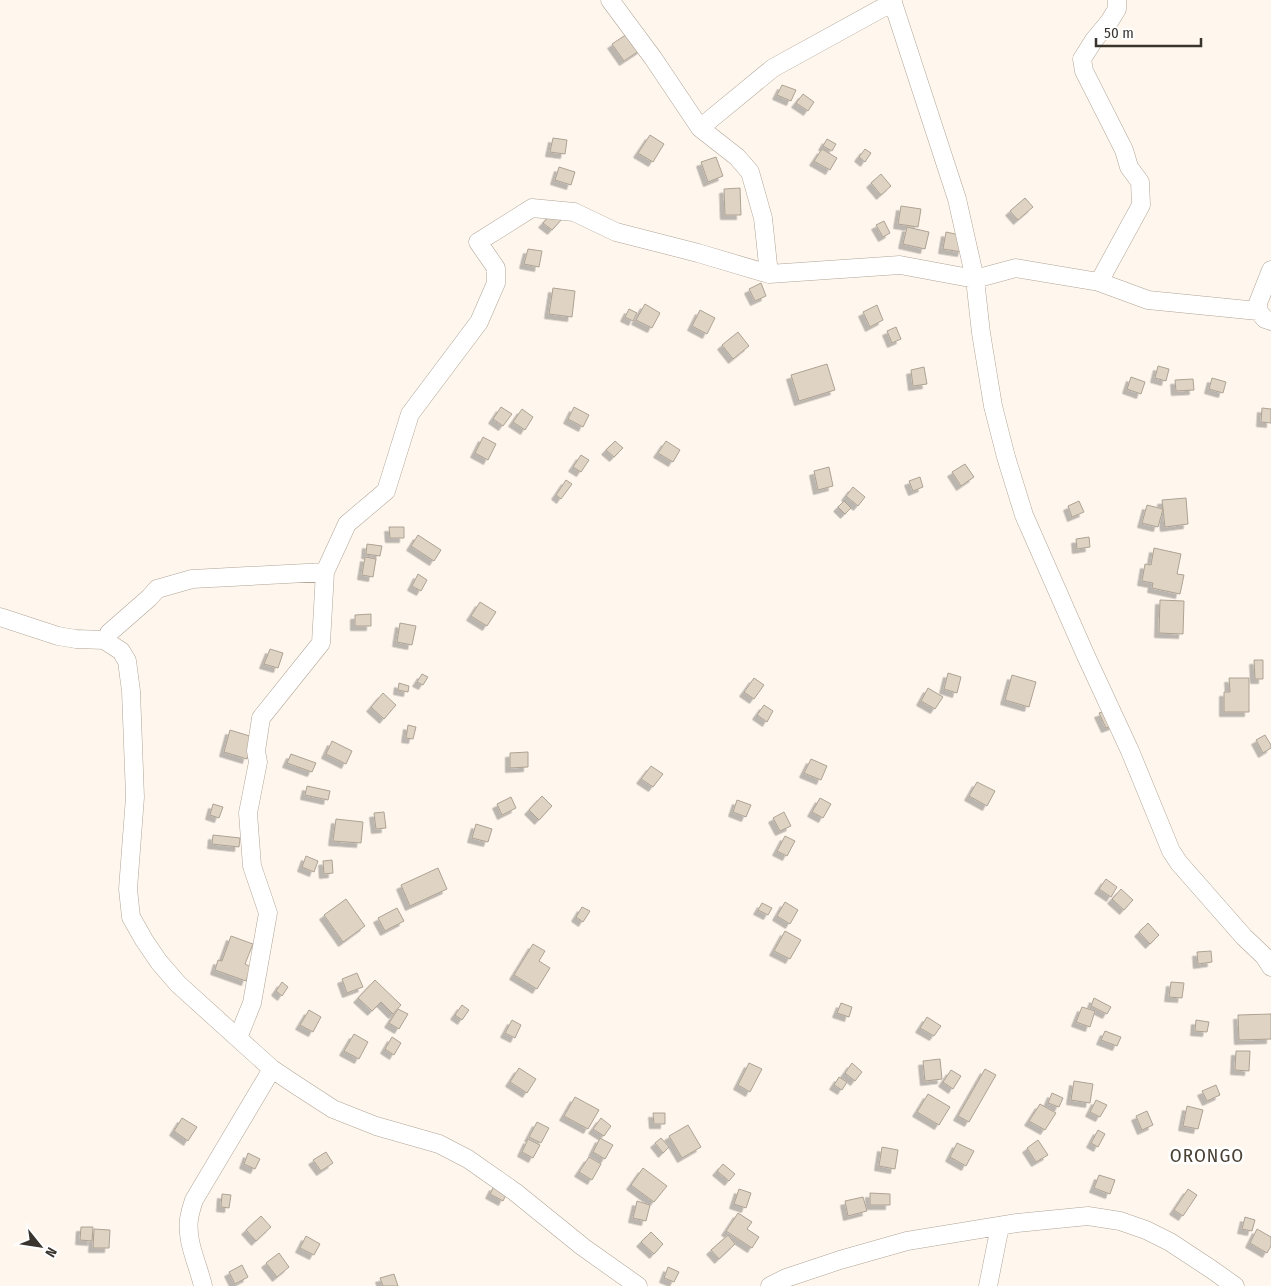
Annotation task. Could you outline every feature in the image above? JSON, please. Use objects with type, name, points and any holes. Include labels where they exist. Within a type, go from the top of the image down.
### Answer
[{"type":"street","points":[[610,0],[653,58],[700,128],[737,157],[750,172],[763,218],[769,274]]},
{"type":"street","points":[[1099,282],[1141,205],[1140,182],[1129,167],[1124,150],[1084,71],[1082,59],[1094,40],[1109,22],[1117,8],[1116,0]]},
{"type":"street","points":[[700,128],[773,68],[893,1],[957,199],[975,279],[980,333],[993,406],[1024,515],[1130,750],[1171,851],[1179,863],[1244,937],[1264,956],[1271,967]]},
{"type":"street","points":[[238,1038],[252,1003],[268,913],[252,866],[248,813],[258,762],[256,751],[260,718],[321,643],[325,572],[347,524],[386,490],[410,414],[479,322],[496,283],[496,268],[478,242],[532,208],[574,212],[616,232],[769,274],[900,265],[975,279],[1016,268],[1099,282],[1148,300],[1264,316]]},
{"type":"street","points":[[1264,316],[1258,303],[1271,270]]},
{"type":"street","points":[[109,633],[150,598],[157,589],[192,579],[325,572]]},
{"type":"street","points":[[0,618],[58,636],[104,640],[121,651],[128,661],[135,797],[128,889],[132,917],[144,940],[159,962],[178,984],[272,1069],[333,1109],[376,1126],[439,1144],[468,1159],[515,1192],[583,1247],[638,1286]]},
{"type":"street","points":[[203,1286],[190,1239],[189,1220],[194,1200],[272,1069]]},
{"type":"street","points":[[770,1286],[786,1278],[840,1260],[907,1242],[1017,1223],[1088,1216],[1120,1221],[1146,1230],[1170,1242],[1235,1286]]},
{"type":"street","points":[[988,1286],[1000,1226]]},
{"type":"building","points":[[630,32],[642,49],[624,61],[612,44]]},
{"type":"building","points":[[782,85],[796,90],[791,101],[777,95]]},
{"type":"building","points":[[803,94],[814,102],[808,111],[796,103]]},
{"type":"building","points":[[650,135],[664,144],[653,162],[638,153]]},
{"type":"building","points":[[553,138],[567,140],[565,154],[550,152]]},
{"type":"building","points":[[827,139],[836,144],[832,151],[823,146]]},
{"type":"building","points":[[822,149],[837,158],[830,170],[814,161]]},
{"type":"building","points":[[865,149],[871,153],[865,162],[859,157]]},
{"type":"building","points":[[716,157],[723,176],[708,182],[701,162]]},
{"type":"building","points":[[559,167],[575,172],[571,185],[555,180]]},
{"type":"building","points":[[881,174],[891,186],[881,195],[871,183]]},
{"type":"building","points":[[740,188],[741,215],[725,215],[724,189]]},
{"type":"building","points":[[1025,198],[1033,207],[1018,220],[1010,211]]},
{"type":"building","points":[[901,206],[921,209],[918,227],[898,224]]},
{"type":"building","points":[[554,211],[563,218],[552,230],[543,223]]},
{"type":"building","points":[[884,221],[890,233],[883,237],[876,225]]},
{"type":"building","points":[[907,227],[929,232],[925,249],[903,244]]},
{"type":"building","points":[[946,232],[965,236],[962,252],[943,249]]},
{"type":"building","points":[[528,249],[542,251],[539,267],[524,264]]},
{"type":"building","points":[[761,283],[766,296],[755,301],[749,289]]},
{"type":"building","points":[[553,288],[575,291],[572,317],[549,314]]},
{"type":"building","points":[[645,304],[660,313],[652,328],[636,320]]},
{"type":"building","points":[[877,305],[883,320],[870,327],[863,312]]},
{"type":"building","points":[[629,309],[637,313],[633,321],[625,317]]},
{"type":"building","points":[[700,310],[715,318],[707,334],[692,326]]},
{"type":"building","points":[[896,327],[901,339],[892,343],[887,331]]},
{"type":"building","points":[[738,332],[749,346],[733,359],[722,345]]},
{"type":"building","points":[[827,364],[835,390],[799,401],[791,375]]},
{"type":"building","points":[[1158,366],[1169,369],[1166,381],[1155,378]]},
{"type":"building","points":[[924,367],[927,384],[913,386],[911,370]]},
{"type":"building","points":[[1131,377],[1145,382],[1141,394],[1127,389]]},
{"type":"building","points":[[1212,378],[1226,382],[1223,393],[1209,389]]},
{"type":"building","points":[[1193,379],[1194,390],[1176,391],[1175,380]]},
{"type":"building","points":[[501,407],[512,414],[503,426],[493,419]]},
{"type":"building","points":[[574,407],[589,415],[583,427],[568,419]]},
{"type":"building","points":[[1262,408],[1271,409],[1271,423],[1261,422]]},
{"type":"building","points":[[522,409],[533,417],[525,430],[513,422]]},
{"type":"building","points":[[483,437],[496,444],[488,460],[475,453]]},
{"type":"building","points":[[615,441],[623,448],[614,457],[606,450]]},
{"type":"building","points":[[666,441],[680,450],[673,462],[658,453]]},
{"type":"building","points":[[581,455],[589,460],[581,472],[573,467]]},
{"type":"building","points":[[965,464],[974,477],[961,486],[952,472]]},
{"type":"building","points":[[829,467],[833,486],[818,490],[814,471]]},
{"type":"building","points":[[920,477],[923,487],[913,491],[909,481]]},
{"type":"building","points":[[566,480],[572,484],[561,499],[556,495]]},
{"type":"building","points":[[853,487],[865,497],[858,506],[846,496]]},
{"type":"building","points":[[1186,498],[1188,524],[1165,527],[1162,500]]},
{"type":"building","points":[[844,501],[851,508],[845,514],[838,507]]},
{"type":"building","points":[[1079,501],[1084,512],[1072,517],[1068,506]]},
{"type":"building","points":[[1147,505],[1163,509],[1158,527],[1142,523]]},
{"type":"building","points":[[389,527],[404,527],[404,538],[390,538]]},
{"type":"building","points":[[418,535],[441,550],[434,561],[411,546]]},
{"type":"building","points":[[1089,537],[1090,547],[1077,549],[1076,539]]},
{"type":"building","points":[[367,544],[382,546],[380,556],[366,554]]},
{"type":"building","points":[[1154,548],[1181,554],[1177,574],[1184,575],[1180,594],[1152,588],[1153,583],[1142,581],[1145,564],[1151,565]]},
{"type":"building","points":[[365,557],[376,559],[373,577],[362,575]]},
{"type":"building","points":[[418,574],[427,580],[421,591],[412,586]]},
{"type":"building","points":[[1160,600],[1184,601],[1183,634],[1159,633]]},
{"type":"building","points":[[480,602],[496,612],[487,626],[471,616]]},
{"type":"building","points":[[371,614],[371,626],[355,626],[355,615]]},
{"type":"building","points":[[400,623],[416,626],[412,645],[397,642]]},
{"type":"building","points":[[270,649],[283,653],[278,668],[264,664]]},
{"type":"building","points":[[1254,660],[1263,660],[1263,679],[1255,679]]},
{"type":"building","points":[[948,673],[961,677],[957,693],[944,689]]},
{"type":"building","points":[[422,674],[428,677],[423,685],[417,682]]},
{"type":"building","points":[[1012,675],[1036,682],[1029,707],[1005,700]]},
{"type":"building","points":[[754,678],[764,685],[754,699],[744,692]]},
{"type":"building","points":[[1229,678],[1249,678],[1249,712],[1224,712],[1224,692],[1230,692]]},
{"type":"building","points":[[399,683],[409,686],[408,692],[398,690]]},
{"type":"building","points":[[928,688],[943,697],[935,709],[921,701]]},
{"type":"building","points":[[383,693],[396,705],[384,719],[371,707]]},
{"type":"building","points":[[764,705],[773,711],[767,722],[757,715]]},
{"type":"building","points":[[1108,710],[1114,725],[1106,728],[1099,713]]},
{"type":"building","points":[[408,725],[416,727],[413,739],[406,738]]},
{"type":"building","points":[[230,730],[253,737],[247,759],[224,752]]},
{"type":"building","points":[[1265,735],[1271,748],[1263,753],[1256,740]]},
{"type":"building","points":[[332,741],[352,751],[346,764],[326,754]]},
{"type":"building","points":[[528,752],[528,767],[510,768],[510,753]]},
{"type":"building","points":[[291,754],[316,763],[312,772],[287,763]]},
{"type":"building","points":[[811,759],[827,766],[821,780],[804,773]]},
{"type":"building","points":[[651,766],[663,774],[653,787],[641,779]]},
{"type":"building","points":[[977,782],[995,791],[987,806],[969,796]]},
{"type":"building","points":[[307,786],[330,791],[328,800],[305,795]]},
{"type":"building","points":[[542,796],[552,806],[539,820],[529,810]]},
{"type":"building","points":[[511,797],[516,808],[502,815],[497,804]]},
{"type":"building","points":[[820,798],[831,804],[823,818],[812,812]]},
{"type":"building","points":[[737,800],[751,805],[746,817],[733,812]]},
{"type":"building","points":[[213,804],[223,807],[219,818],[210,815]]},
{"type":"building","points":[[384,812],[386,828],[376,829],[374,813]]},
{"type":"building","points":[[784,812],[791,826],[780,831],[773,818]]},
{"type":"building","points":[[336,819],[363,822],[361,843],[333,841]]},
{"type":"building","points":[[476,824],[492,829],[488,842],[472,838]]},
{"type":"building","points":[[213,835],[240,838],[239,847],[212,844]]},
{"type":"building","points":[[785,836],[795,841],[787,856],[777,851]]},
{"type":"building","points":[[306,856],[318,861],[314,872],[302,867]]},
{"type":"building","points":[[332,860],[333,873],[324,874],[323,861]]},
{"type":"building","points":[[438,868],[447,889],[410,906],[401,885]]},
{"type":"building","points":[[1106,879],[1117,887],[1111,897],[1099,889]]},
{"type":"building","points":[[1121,889],[1133,900],[1124,910],[1112,899]]},
{"type":"building","points":[[346,899],[365,926],[343,942],[324,915]]},
{"type":"building","points":[[785,902],[798,910],[790,924],[777,916]]},
{"type":"building","points":[[762,903],[772,908],[768,915],[758,910]]},
{"type":"building","points":[[582,907],[590,911],[583,922],[576,917]]},
{"type":"building","points":[[397,908],[404,921],[385,931],[378,918]]},
{"type":"building","points":[[1148,923],[1159,935],[1150,944],[1139,932]]},
{"type":"building","points":[[785,931],[801,940],[790,959],[774,951]]},
{"type":"building","points":[[231,936],[253,944],[245,964],[251,967],[246,981],[215,970],[218,960],[222,961]]},
{"type":"building","points":[[533,944],[545,951],[539,961],[550,968],[537,989],[514,975]]},
{"type":"building","points":[[1211,951],[1212,962],[1198,964],[1197,952]]},
{"type":"building","points":[[357,973],[363,987],[347,993],[342,979]]},
{"type":"building","points":[[375,980],[401,1005],[393,1014],[381,1002],[372,1011],[358,998]]},
{"type":"building","points":[[282,982],[288,987],[282,996],[276,991]]},
{"type":"building","points":[[1171,982],[1184,983],[1182,998],[1169,997]]},
{"type":"building","points":[[1094,998],[1111,1007],[1107,1014],[1091,1006]]},
{"type":"building","points":[[841,1003],[852,1007],[849,1017],[837,1013]]},
{"type":"building","points":[[462,1005],[469,1010],[462,1020],[455,1015]]},
{"type":"building","points":[[1082,1007],[1095,1011],[1090,1027],[1076,1022]]},
{"type":"building","points":[[398,1009],[408,1014],[399,1029],[389,1023]]},
{"type":"building","points":[[309,1010],[321,1017],[313,1032],[300,1025]]},
{"type":"building","points":[[1271,1014],[1271,1039],[1239,1040],[1238,1015]]},
{"type":"building","points":[[927,1017],[941,1026],[934,1036],[920,1028]]},
{"type":"building","points":[[512,1020],[521,1025],[515,1038],[505,1033]]},
{"type":"building","points":[[1196,1020],[1209,1022],[1207,1032],[1195,1031]]},
{"type":"building","points":[[1105,1031],[1121,1037],[1117,1046],[1101,1040]]},
{"type":"building","points":[[354,1034],[368,1042],[359,1059],[344,1051]]},
{"type":"building","points":[[392,1037],[401,1043],[394,1055],[385,1049]]},
{"type":"building","points":[[1236,1051],[1250,1051],[1249,1071],[1235,1070]]},
{"type":"building","points":[[940,1059],[942,1079],[925,1081],[923,1061]]},
{"type":"building","points":[[749,1063],[762,1069],[750,1092],[738,1085]]},
{"type":"building","points":[[852,1063],[862,1072],[855,1081],[845,1073]]},
{"type":"building","points":[[519,1068],[536,1079],[527,1093],[510,1082]]},
{"type":"building","points":[[985,1069],[996,1075],[969,1122],[958,1116]]},
{"type":"building","points":[[951,1070],[961,1076],[953,1089],[943,1082]]},
{"type":"building","points":[[839,1077],[847,1082],[842,1090],[834,1085]]},
{"type":"building","points":[[1074,1081],[1093,1084],[1090,1103],[1071,1100]]},
{"type":"building","points":[[1216,1085],[1220,1095],[1207,1101],[1202,1091]]},
{"type":"building","points":[[1052,1093],[1063,1098],[1059,1107],[1048,1103]]},
{"type":"building","points":[[928,1094],[950,1107],[939,1125],[917,1112]]},
{"type":"building","points":[[575,1097],[599,1110],[588,1129],[564,1116]]},
{"type":"building","points":[[1096,1100],[1107,1105],[1100,1117],[1090,1112]]},
{"type":"building","points":[[1040,1104],[1056,1113],[1045,1130],[1029,1121]]},
{"type":"building","points":[[1187,1106],[1203,1110],[1198,1129],[1183,1126]]},
{"type":"building","points":[[1147,1111],[1153,1125],[1142,1130],[1136,1116]]},
{"type":"building","points":[[653,1113],[665,1113],[665,1124],[654,1124]]},
{"type":"building","points":[[182,1118],[197,1127],[188,1141],[174,1131]]},
{"type":"building","points":[[601,1118],[611,1126],[604,1136],[593,1129]]},
{"type":"building","points":[[537,1122],[549,1128],[541,1143],[529,1137]]},
{"type":"building","points":[[688,1125],[701,1147],[682,1158],[669,1136]]},
{"type":"building","points":[[1098,1130],[1105,1134],[1098,1147],[1091,1143]]},
{"type":"building","points":[[600,1138],[613,1145],[605,1159],[593,1152]]},
{"type":"building","points":[[661,1138],[669,1147],[663,1153],[655,1143]]},
{"type":"building","points":[[528,1139],[540,1145],[533,1158],[522,1152]]},
{"type":"building","points":[[1038,1140],[1048,1155],[1036,1162],[1027,1148]]},
{"type":"building","points":[[957,1143],[974,1151],[966,1166],[950,1157]]},
{"type":"building","points":[[882,1147],[898,1150],[895,1169],[879,1166]]},
{"type":"building","points":[[326,1152],[333,1163],[321,1171],[313,1160]]},
{"type":"building","points":[[248,1153],[260,1159],[255,1169],[244,1164]]},
{"type":"building","points":[[589,1157],[601,1164],[592,1180],[579,1172]]},
{"type":"building","points":[[723,1164],[735,1174],[729,1181],[717,1171]]},
{"type":"building","points":[[643,1168],[667,1186],[654,1202],[631,1185]]},
{"type":"building","points":[[1099,1175],[1115,1180],[1110,1194],[1094,1188]]},
{"type":"building","points":[[494,1186],[507,1193],[503,1201],[490,1194]]},
{"type":"building","points":[[739,1189],[751,1193],[746,1208],[734,1204]]},
{"type":"building","points":[[1188,1189],[1197,1195],[1183,1216],[1174,1210]]},
{"type":"building","points":[[870,1193],[890,1194],[890,1205],[870,1205]]},
{"type":"building","points":[[222,1194],[231,1195],[229,1208],[221,1207]]},
{"type":"building","points":[[863,1197],[867,1211],[848,1216],[845,1201]]},
{"type":"building","points":[[637,1201],[650,1205],[646,1221],[633,1218]]},
{"type":"building","points":[[738,1213],[752,1222],[747,1229],[759,1237],[752,1248],[726,1231]]},
{"type":"building","points":[[261,1216],[271,1227],[256,1241],[246,1230]]},
{"type":"building","points":[[1245,1217],[1255,1220],[1252,1231],[1242,1229]]},
{"type":"building","points":[[81,1227],[93,1227],[92,1241],[80,1240]]},
{"type":"building","points":[[94,1229],[110,1230],[109,1248],[93,1248]]},
{"type":"building","points":[[1257,1229],[1271,1237],[1271,1246],[1267,1253],[1250,1243]]},
{"type":"building","points":[[651,1232],[663,1244],[654,1254],[641,1242]]},
{"type":"building","points":[[728,1235],[735,1244],[719,1259],[711,1250]]},
{"type":"building","points":[[306,1236],[320,1244],[314,1255],[300,1248]]},
{"type":"building","points":[[279,1253],[289,1267],[277,1277],[266,1263]]},
{"type":"building","points":[[242,1265],[248,1277],[235,1284],[229,1272]]},
{"type":"building","points":[[668,1267],[679,1272],[674,1282],[664,1278]]},
{"type":"building","points":[[394,1274],[398,1286],[383,1286],[380,1278]]},
{"type":"district","name":"ORONGO","points":[[1207,1155]]}]
